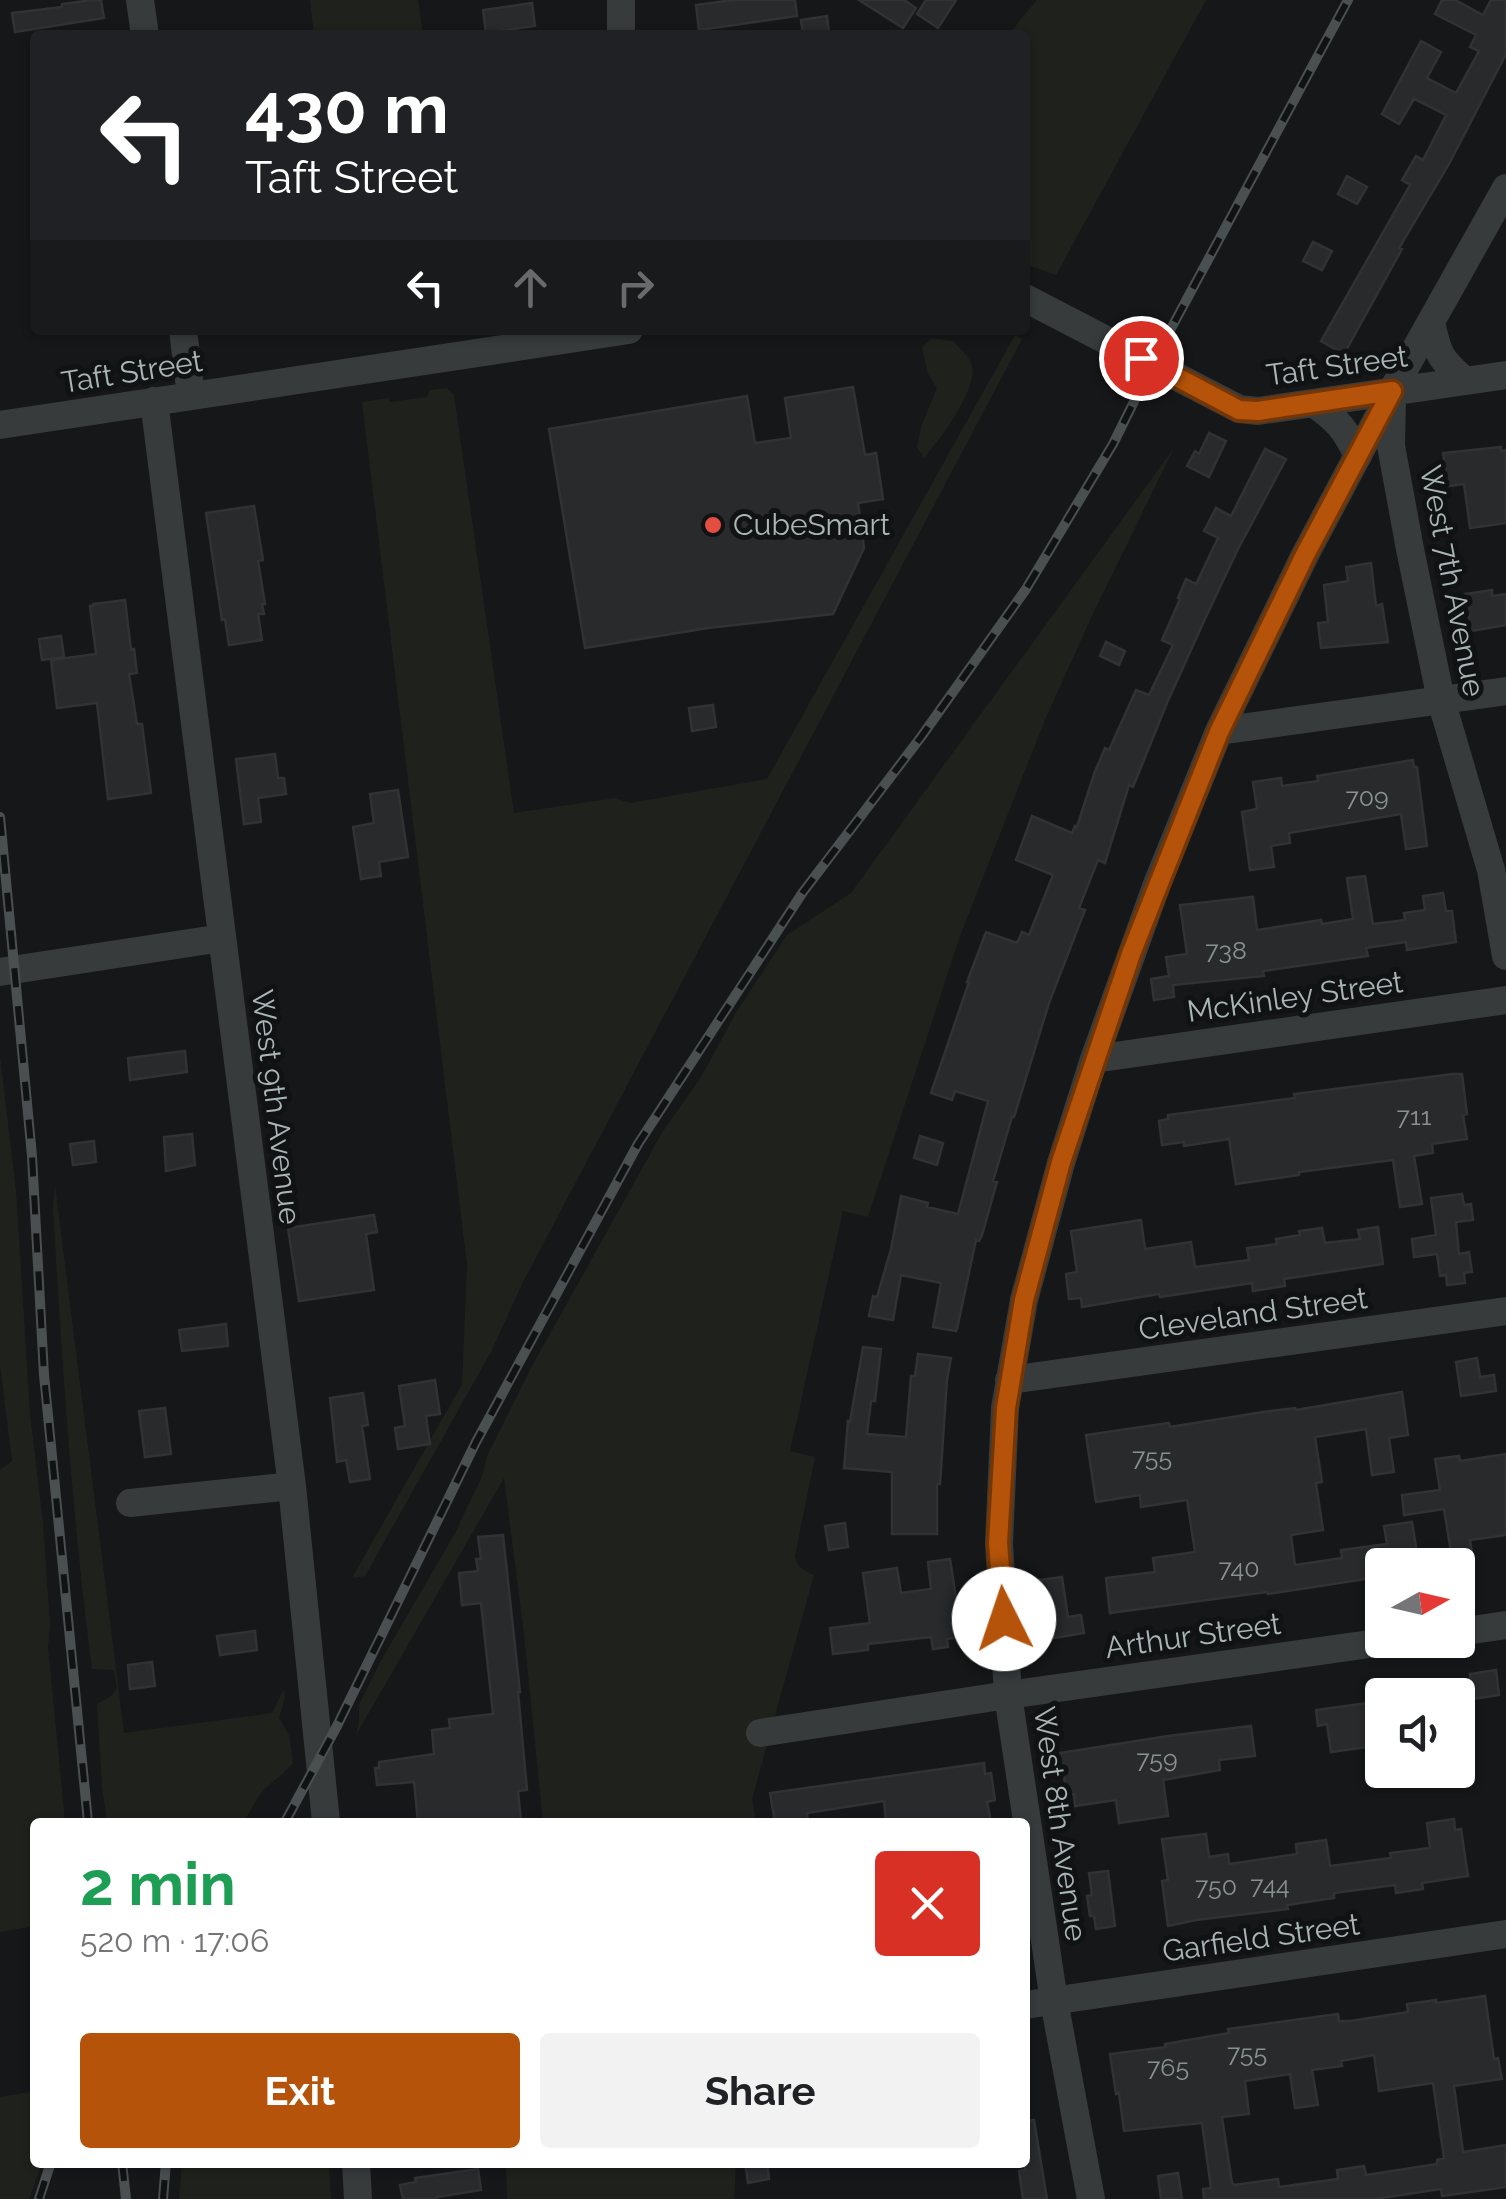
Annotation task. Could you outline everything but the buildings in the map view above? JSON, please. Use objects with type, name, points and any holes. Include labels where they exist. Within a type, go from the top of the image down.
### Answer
[{"type":"street","points":[[140,0],[144,30]]},
{"type":"street","points":[[621,0],[621,30]]},
{"type":"street","name":"West 8th Avenue","points":[[1027,1818],[1008,1694],[998,1543],[1006,1408],[1018,1328],[1061,1162],[1157,884],[1219,732],[1298,568],[1506,188]]},
{"type":"street","name":"Taft Street","points":[[1030,301],[1239,410],[1258,411],[1506,375]]},
{"type":"street","points":[[1430,322],[1436,349],[1444,363],[1465,381]]},
{"type":"street","points":[[183,335],[191,396]]},
{"type":"street","name":"Taft Street","points":[[0,424],[596,335]]},
{"type":"street","name":"West 7th Avenue","points":[[1392,391],[1391,446],[1441,700],[1491,870],[1506,956]]},
{"type":"street","name":"West 9th Avenue","points":[[154,402],[292,1486],[326,1818]]},
{"type":"street","points":[[1313,403],[1336,419],[1358,456]]},
{"type":"street","points":[[1219,732],[1506,690]]},
{"type":"street","points":[[0,972],[222,938]]},
{"type":"street","name":"McKinley Street","points":[[1094,1059],[1506,1000]]},
{"type":"street","name":"Cleveland Street","points":[[1010,1380],[1506,1311]]},
{"type":"street","points":[[130,1503],[292,1486]]},
{"type":"street","points":[[1475,1630],[1506,1625]]},
{"type":"street","name":"Arthur Street","points":[[760,1733],[1365,1645]]},
{"type":"street","name":"West 8th Avenue","points":[[1030,1841],[1054,2002],[1091,2199]]},
{"type":"street","name":"Garfield Street","points":[[1030,2004],[1506,1934]]},
{"type":"street","points":[[356,2168],[358,2199]]},
{"type":"shaded area","points":[[310,0],[418,0],[422,30],[313,30]]},
{"type":"shaded area","points":[[1037,0],[1206,0],[1056,275],[1030,266],[1030,30],[1012,30]]},
{"type":"shaded area","points":[[1015,335],[1022,339],[523,1282],[491,1352],[365,1576],[352,1578],[462,1384],[467,1265],[362,402],[427,397],[430,390],[447,388],[454,395],[514,813],[615,798],[630,803],[767,779]]},
{"type":"shaded area","points":[[931,338],[953,341],[971,363],[972,376],[956,414],[924,458],[917,447],[937,388],[928,374],[922,348]]},
{"type":"shaded area","points":[[1174,448],[1044,722],[960,936],[868,1217],[843,1211],[790,1451],[815,1457],[795,1556],[801,1568],[814,1575],[752,1799],[755,1818],[543,1818],[504,1478],[356,1735],[359,1705],[382,1659],[455,1533],[483,1474],[487,1456],[532,1366],[663,1131],[700,1079],[737,1011],[787,935],[851,893]]},
{"type":"shaded area","points":[[0,1056],[16,1191],[30,1414],[43,1523],[48,1647],[65,1818],[30,1818],[30,1927],[0,1932],[0,1470],[12,1461],[0,1365]]},
{"type":"shaded area","points":[[55,1185],[124,1733],[272,1713],[284,1689],[279,1718],[289,1735],[293,1763],[261,1794],[246,1818],[106,1818],[97,1704],[117,1688],[114,1670],[92,1669],[68,1439],[53,1209]]},
{"type":"shaded area","points":[[30,2092],[30,2168],[40,2168],[29,2199],[0,2199],[0,2097]]},
{"type":"shaded area","points":[[182,2168],[329,2168],[331,2199],[179,2199]]},
{"type":"shaded area","points":[[506,2168],[736,2168],[734,2199],[507,2199]]},
{"type":"railway","points":[[287,1818],[337,1726],[476,1442],[638,1144],[803,892],[921,737],[1026,589],[1113,444],[1348,0]]},
{"type":"railway","points":[[0,817],[32,1156],[44,1375],[88,1818]]},
{"type":"railway","points":[[39,2199],[49,2168]]},
{"type":"railway","points":[[123,2168],[126,2199]]},
{"type":"railway","points":[[163,2199],[166,2168]]},
{"type":"place","name":"CubeSmart","points":[[713,525]]},
{"type":"route","points":[[1004,1619],[998,1543],[1006,1408],[1024,1300],[1061,1162],[1131,954],[1219,732],[1305,555],[1392,391],[1258,411],[1239,410],[1141,358]]}]
